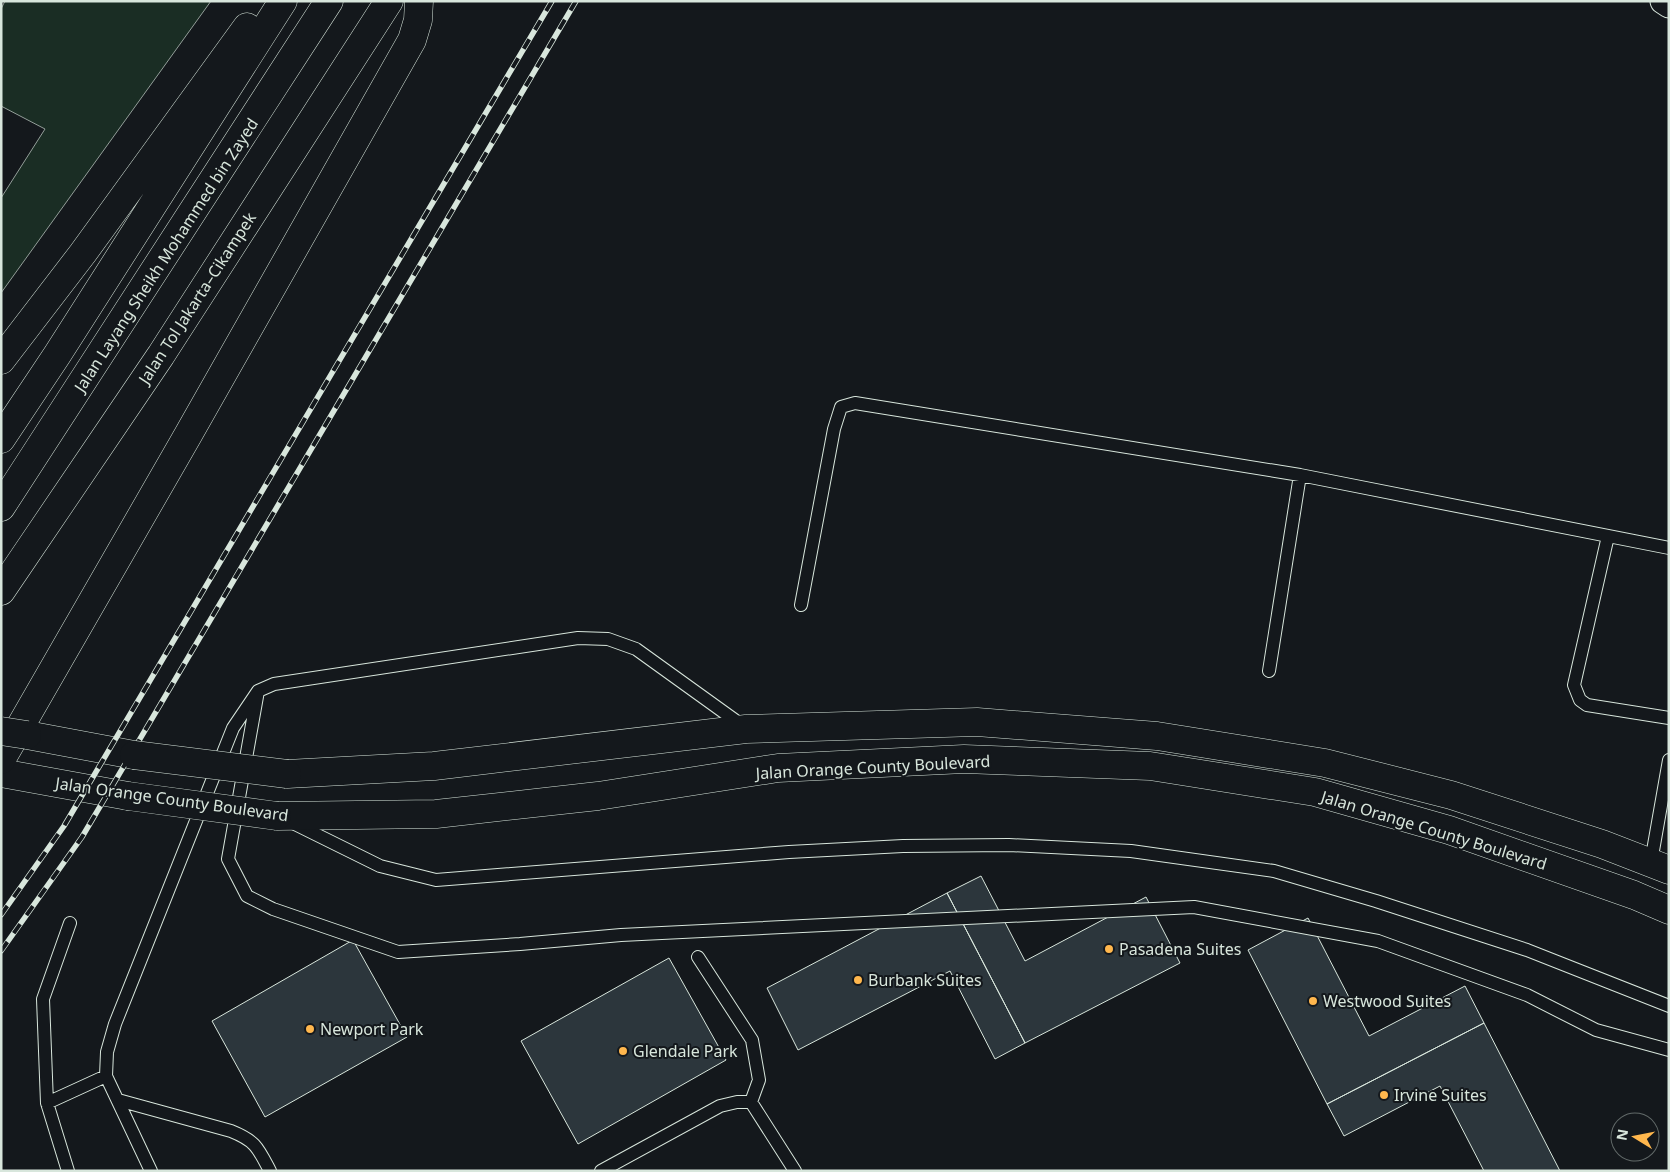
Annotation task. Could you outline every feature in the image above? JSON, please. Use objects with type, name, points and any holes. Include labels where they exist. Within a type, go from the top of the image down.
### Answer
[{"type":"main road","points":[[1,360],[83,253],[265,1]]},
{"type":"main road","points":[[1,439],[57,355],[283,1]]},
{"type":"main road","name":"Jalan Layang Sheikh Mohammed bin Zayed","points":[[1,508],[330,1]]},
{"type":"main road","points":[[1,581],[349,55],[382,1]]},
{"type":"main road","name":"Jalan Tol Jakarta–Cikampek","points":[[1,591],[160,355],[389,1]]},
{"type":"main road","points":[[5,769],[184,444],[412,40],[418,20],[418,1]]},
{"type":"main road","name":"Jalan Orange County Boulevard","points":[[14,733],[134,755],[287,774],[434,766],[746,729],[977,722],[1157,736],[1324,763],[1433,790],[1602,844],[1660,866]]},
{"type":"main road","name":"Jalan Orange County Boulevard","points":[[5,769],[128,796],[279,817],[436,814],[598,796],[778,768],[964,760],[1150,766],[1315,792],[1448,830],[1634,895],[1669,910]]},
{"type":"street","points":[[1663,1],[1669,5]]},
{"type":"lane","points":[[801,605],[834,429],[841,407],[854,402],[1300,475],[1669,548]]},
{"type":"lane","points":[[1269,671],[1300,475]]},
{"type":"lane","points":[[1608,536],[1574,685],[1580,700],[1587,705],[1669,718]]},
{"type":"lane","points":[[151,1171],[106,1076],[107,1052],[115,1024],[233,728],[258,691],[274,684],[578,638],[608,639],[636,649],[746,729]]},
{"type":"lane","points":[[258,691],[228,859],[247,896],[273,909],[398,952],[631,935],[1194,907],[1378,941],[1527,995],[1596,1030],[1669,1050]]},
{"type":"lane","points":[[1660,866],[1669,760]]},
{"type":"lane","points":[[279,817],[380,866],[436,880],[789,852],[903,846],[1009,845],[1131,851],[1274,871],[1293,876],[1376,900],[1527,950],[1669,1006]]},
{"type":"lane","points":[[68,1171],[47,1103],[43,999],[70,923]]},
{"type":"lane","points":[[698,957],[752,1040],[759,1080],[751,1102]]},
{"type":"lane","points":[[47,1103],[106,1076]]},
{"type":"lane","points":[[118,1100],[231,1131],[246,1137],[258,1149],[270,1171]]},
{"type":"lane","points":[[601,1171],[720,1106],[737,1102],[751,1102]]},
{"type":"lane","points":[[751,1102],[795,1171]]},
{"type":"green space","points":[[5,1],[211,1],[1,293],[1,198],[45,129],[1,106],[1,9]]},
{"type":"building","name":"Pasadena Suites","points":[[981,876],[1025,961],[1146,897],[1180,963],[1025,1043],[947,893]]},
{"type":"building","name":"Burbank Suites","points":[[947,893],[1025,1043],[995,1059],[950,971],[798,1050],[767,988]]},
{"type":"building","name":"Westwood Suites","points":[[1308,918],[1369,1036],[1465,986],[1484,1023],[1327,1104],[1248,950]]},
{"type":"building","name":"Newport Park","points":[[353,940],[407,1037],[265,1117],[212,1021]]},
{"type":"building","name":"Glendale Park","points":[[669,958],[726,1060],[578,1144],[521,1041]]},
{"type":"building","name":"Irvine Suites","points":[[1484,1023],[1560,1171],[1484,1171],[1440,1086],[1344,1136],[1327,1104]]},
{"type":"railway","points":[[1,915],[64,826],[552,1]]},
{"type":"railway","points":[[1,951],[82,837],[576,1]]},
{"type":"place","name":"Pasadena Suites","points":[[1109,949]]},
{"type":"place","name":"Burbank Suites","points":[[858,980]]},
{"type":"place","name":"Westwood Suites","points":[[1313,1001]]},
{"type":"place","name":"Newport Park","points":[[310,1029]]},
{"type":"place","name":"Glendale Park","points":[[623,1051]]},
{"type":"place","name":"Irvine Suites","points":[[1384,1095]]}]
